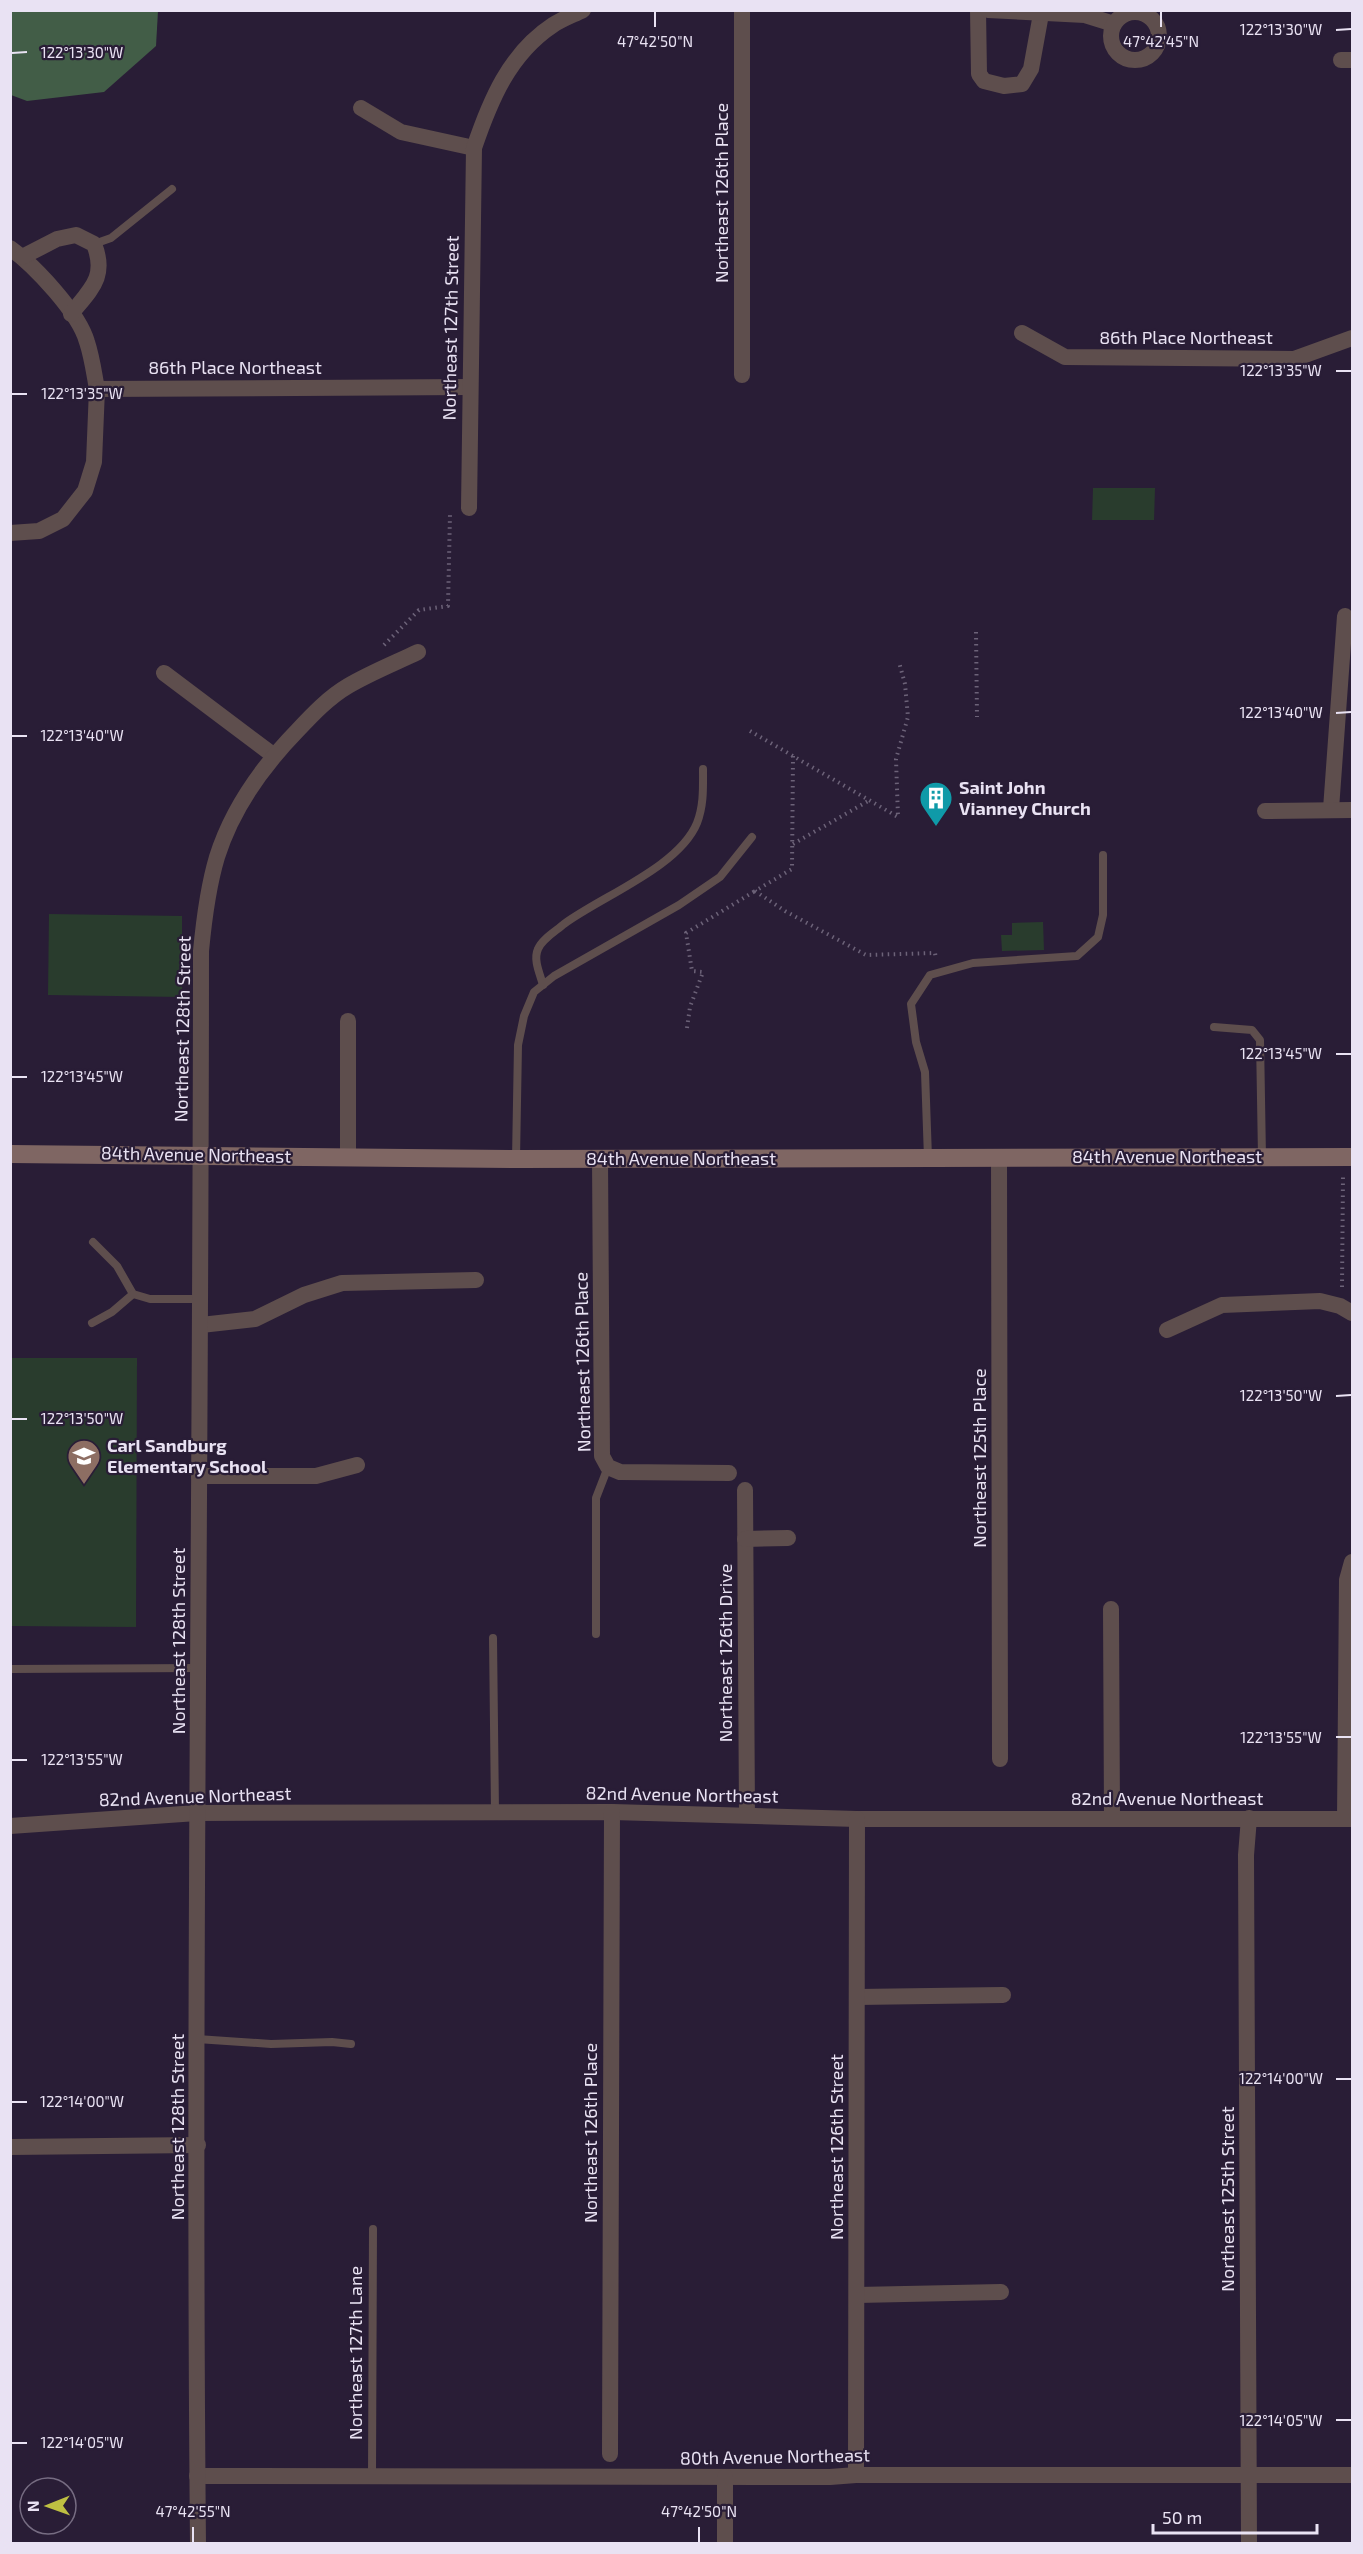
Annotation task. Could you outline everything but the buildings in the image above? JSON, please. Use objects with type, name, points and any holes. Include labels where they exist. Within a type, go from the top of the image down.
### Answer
[{"type":"street","name":"Northeast 127th Street","points":[[469,508],[474,148],[489,103],[515,59],[553,25],[583,10]]},
{"type":"street","name":"Northeast 126th Place","points":[[742,10],[742,375]]},
{"type":"street","points":[[978,10],[979,74],[984,81],[1004,86],[1022,84],[1031,69],[1041,14]]},
{"type":"street","points":[[988,10],[1085,15],[1114,24]]},
{"type":"street","points":[[361,108],[401,132],[474,148]]},
{"type":"street","points":[[10,533],[39,531],[63,519],[85,491],[94,462],[97,389],[87,340],[67,307],[16,252],[76,235],[94,244],[101,261],[94,285],[67,307]]},
{"type":"street","name":"86th Place Northeast","points":[[1022,333],[1065,357],[1294,359],[1353,338]]},
{"type":"street","name":"86th Place Northeast","points":[[97,389],[470,387]]},
{"type":"street","points":[[1332,809],[1345,616]]},
{"type":"street","name":"Northeast 128th Street","points":[[198,2544],[197,1813],[202,1299],[201,951],[209,892],[217,856],[253,783],[273,755],[319,708],[347,686],[418,652]]},
{"type":"street","points":[[164,674],[273,755]]},
{"type":"street","points":[[1265,811],[1353,810]]},
{"type":"street","points":[[348,1021],[348,1157]]},
{"type":"street","name":"84th Avenue Northeast","points":[[10,1154],[516,1159],[1353,1157]]},
{"type":"street","name":"Northeast 125th Place","points":[[999,1157],[1000,1759]]},
{"type":"street","name":"Northeast 126th Place","points":[[600,1159],[600,1442],[602,1456],[608,1467]]},
{"type":"street","points":[[201,1325],[255,1319],[304,1295],[342,1283],[476,1280]]},
{"type":"street","points":[[1167,1330],[1222,1305],[1320,1301],[1340,1306],[1353,1313]]},
{"type":"street","points":[[199,1476],[316,1476],[357,1465]]},
{"type":"street","points":[[608,1467],[626,1473],[729,1473]]},
{"type":"street","name":"Northeast 126th Drive","points":[[745,1490],[747,1815]]},
{"type":"street","points":[[745,1539],[788,1538]]},
{"type":"street","points":[[1349,1819],[1347,1580],[1353,1562]]},
{"type":"street","points":[[1111,1609],[1112,1818]]},
{"type":"street","name":"Northeast 126th Place","points":[[610,2454],[612,1812]]},
{"type":"street","name":"82nd Avenue Northeast","points":[[10,1826],[197,1813],[612,1812],[857,1819],[1349,1819]]},
{"type":"street","name":"Northeast 125th Street","points":[[1249,1818],[1246,1855],[1249,2544]]},
{"type":"street","name":"Northeast 126th Street","points":[[856,2475],[857,1819]]},
{"type":"street","points":[[857,1997],[1003,1995]]},
{"type":"street","points":[[10,2147],[198,2145]]},
{"type":"street","points":[[857,2295],[1001,2292]]},
{"type":"street","name":"80th Avenue Northeast","points":[[197,2476],[1353,2475]]},
{"type":"street","points":[[725,2477],[725,2544]]},
{"type":"lane","points":[[94,244],[111,238],[172,189]]},
{"type":"lane","points":[[543,985],[536,959],[538,947],[583,910],[627,886],[679,850],[697,824],[703,801],[703,769]]},
{"type":"lane","points":[[516,1159],[518,1045],[524,1016],[534,992],[602,948],[679,905],[720,878],[752,837]]},
{"type":"lane","points":[[928,1158],[925,1072],[916,1042],[912,1004],[930,975],[974,963],[1077,956],[1098,937],[1103,915],[1103,855]]},
{"type":"lane","points":[[1214,1027],[1252,1030],[1260,1040],[1262,1157]]},
{"type":"lane","points":[[93,1242],[117,1266],[133,1294],[150,1299],[202,1299]]},
{"type":"lane","points":[[92,1323],[112,1312],[133,1294]]},
{"type":"lane","name":"Northeast 126th Place","points":[[596,1634],[596,1498],[608,1467]]},
{"type":"lane","points":[[493,1638],[495,1812]]},
{"type":"lane","points":[[10,1670],[199,1668]]},
{"type":"lane","points":[[197,2039],[271,2044],[332,2042],[351,2044]]},
{"type":"lane","name":"Northeast 127th Lane","points":[[372,2476],[373,2229]]},
{"type":"path","points":[[378,651],[418,610],[448,606],[450,514]]},
{"type":"path","points":[[976,632],[977,717]]},
{"type":"path","points":[[750,731],[898,817],[896,759],[908,717],[905,684],[899,662]]},
{"type":"path","points":[[687,1028],[690,1007],[703,972],[692,971],[686,933],[792,868],[794,756]]},
{"type":"path","points":[[792,844],[870,800]]},
{"type":"path","points":[[755,891],[784,911],[866,955],[935,953],[938,973]]},
{"type":"path","points":[[1342,1293],[1343,1181]]},
{"type":"green space","points":[[10,11],[158,11],[156,46],[104,92],[27,101],[11,95]]},
{"type":"green space","points":[[1093,488],[1155,488],[1154,520],[1092,520]]},
{"type":"green space","points":[[49,914],[182,916],[182,997],[48,995]]},
{"type":"green space","points":[[1043,922],[1044,950],[1002,951],[1001,935],[1012,935],[1012,923]]},
{"type":"green space","points":[[11,1358],[137,1358],[136,1627],[11,1626]]},
{"type":"place","name":"Saint John Vianney Church","points":[[936,827]]},
{"type":"place","name":"Carl Sandburg Elementary School","points":[[84,1485]]}]
